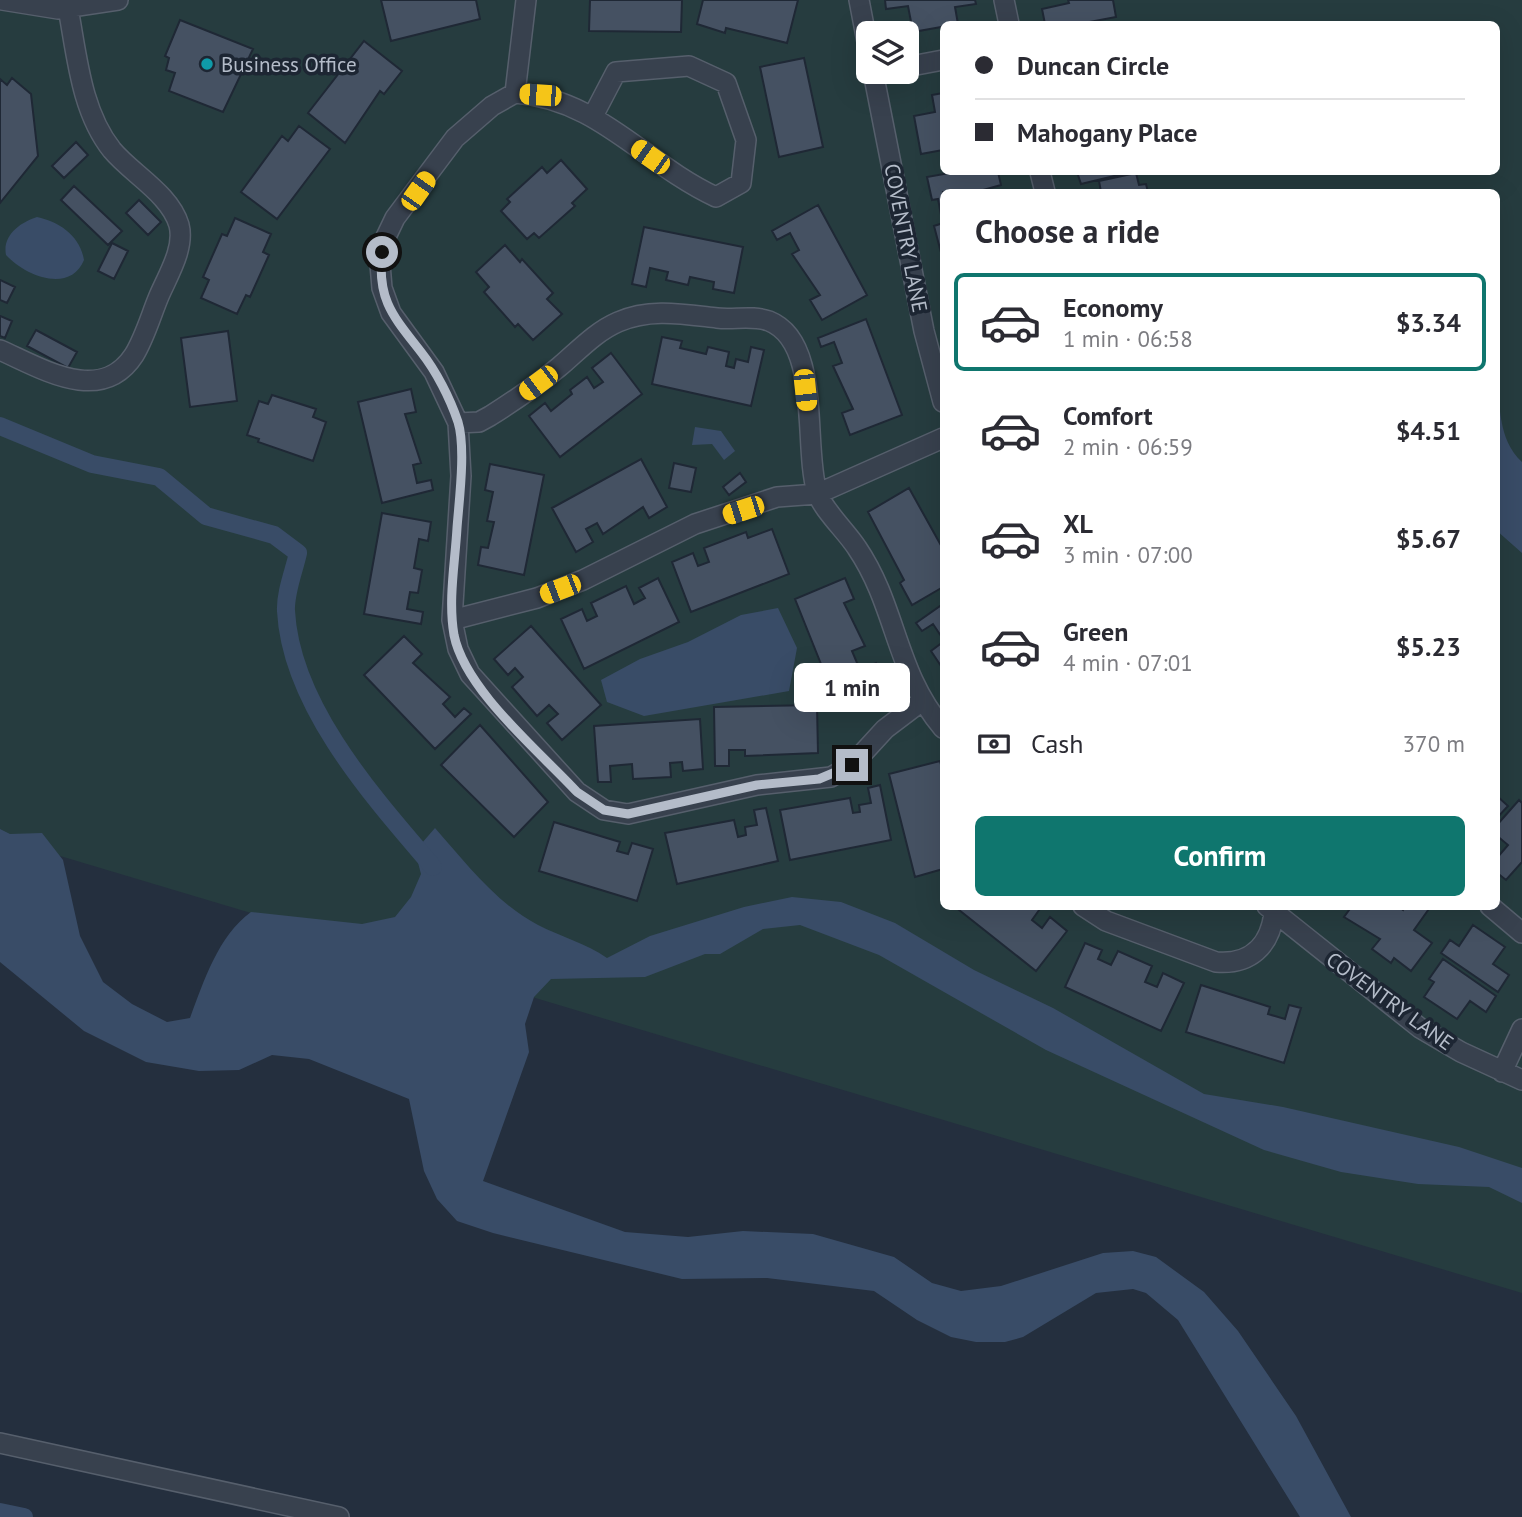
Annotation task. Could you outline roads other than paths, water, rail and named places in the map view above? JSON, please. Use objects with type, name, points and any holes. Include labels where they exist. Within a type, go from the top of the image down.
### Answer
[{"type":"street","points":[[2,0],[31,7],[68,9],[118,0]]},
{"type":"street","points":[[514,93],[526,0]]},
{"type":"street","points":[[859,0],[863,21]]},
{"type":"street","points":[[1004,0],[1008,21]]},
{"type":"street","points":[[0,350],[72,380],[95,381],[112,376],[125,366],[137,348],[179,247],[180,228],[172,208],[130,169],[97,126],[83,86],[68,9]]},
{"type":"street","points":[[919,65],[940,61]]},
{"type":"street","points":[[593,116],[616,72],[689,66],[726,83],[746,140],[740,183],[716,197],[688,184],[593,116],[562,101],[514,93],[492,106],[455,138],[394,218],[382,252],[380,276],[385,300],[401,329],[434,372],[458,423],[461,476],[452,620],[463,662],[486,695],[577,792],[593,805],[616,813],[640,812],[757,785],[831,776],[852,765],[885,729],[922,701]]},
{"type":"street","name":"COVENTRY LANE","points":[[879,84],[924,331],[940,391]]},
{"type":"street","points":[[458,423],[479,422],[490,416],[557,368],[606,328],[630,318],[669,312],[732,320],[756,318],[779,326],[799,351],[817,494],[858,548],[875,579],[902,661],[922,701],[940,724]]},
{"type":"street","points":[[452,620],[537,598],[583,580],[695,524],[777,497],[817,494],[940,439]]},
{"type":"street","points":[[1090,910],[1118,926],[1216,962],[1227,963],[1239,961],[1259,949],[1272,929],[1270,910]]},
{"type":"street","name":"COVENTRY LANE","points":[[1270,910],[1420,1028],[1522,1080]]},
{"type":"street","points":[[1495,910],[1522,933]]},
{"type":"street","points":[[1502,1072],[1522,1029]]},
{"type":"street","points":[[0,1443],[339,1517]]},
{"type":"water","points":[[37,217],[68,231],[82,251],[84,260],[69,277],[58,279],[35,275],[6,255],[7,241],[14,230]]},
{"type":"water","points":[[1500,410],[1508,443],[1522,462],[1522,553],[1500,534]]},
{"type":"water","points":[[695,427],[721,431],[735,451],[724,460],[712,444],[692,445]]},
{"type":"water","points":[[778,608],[797,648],[789,691],[644,716],[607,702],[601,680],[640,659],[688,642],[741,615]]},
{"type":"water","points":[[435,828],[482,881],[509,906],[538,925],[591,948],[607,958],[650,936],[744,907],[792,897],[841,902],[895,923],[974,970],[1053,1008],[1204,1094],[1283,1107],[1459,1147],[1522,1168],[1522,1203],[1489,1187],[1418,1184],[1341,1172],[1264,1150],[1046,1050],[879,955],[800,925],[763,929],[720,954],[705,954],[645,977],[551,979],[534,997],[525,1024],[529,1052],[483,1181],[625,1232],[688,1237],[743,1231],[813,1234],[894,1257],[932,1283],[961,1291],[1001,1286],[1103,1253],[1133,1251],[1156,1257],[1204,1292],[1238,1331],[1296,1416],[1351,1517],[1300,1517],[1178,1320],[1146,1293],[1133,1289],[1096,1293],[1023,1337],[1005,1342],[976,1342],[951,1337],[917,1320],[874,1291],[767,1278],[682,1279],[493,1233],[457,1221],[437,1199],[424,1171],[409,1099],[309,1059],[272,1055],[239,1070],[199,1071],[146,1062],[84,1031],[0,962],[0,829],[10,834],[42,833],[63,860],[80,936],[103,982],[132,1004],[167,1022],[190,1018],[221,946],[239,922],[251,912],[362,924],[395,917],[411,897],[421,874],[415,851]]},
{"type":"waterway","points":[[0,426],[92,464],[159,477],[206,516],[274,535],[298,553],[288,589],[286,611],[291,646],[303,681],[319,716],[339,749],[433,867]]},
{"type":"waterway","points":[[0,1512],[24,1517]]},
{"type":"place","name":"Business Office","points":[[207,64]]}]
